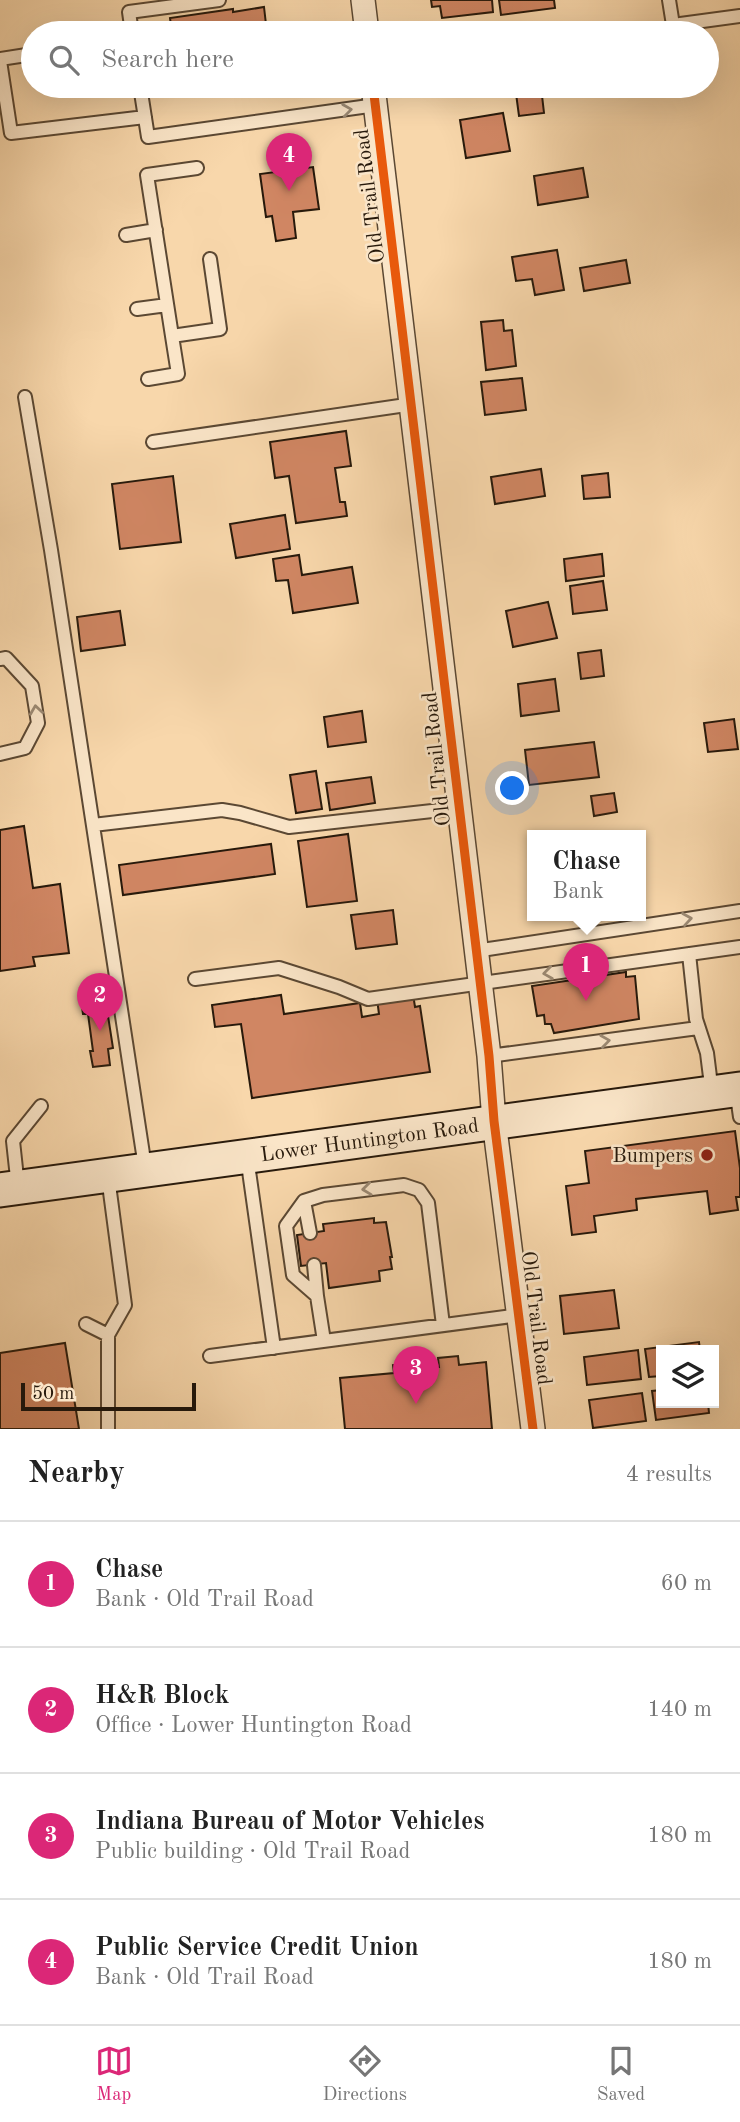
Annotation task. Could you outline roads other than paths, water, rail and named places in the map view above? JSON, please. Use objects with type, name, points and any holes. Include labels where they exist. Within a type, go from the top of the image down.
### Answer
[{"type":"main road","name":"Lower Huntington Road","points":[[9,1189],[494,1121],[732,1097]]},
{"type":"street","points":[[363,0],[366,21]]},
{"type":"street","name":"Old Trail Road","points":[[375,98],[489,1056],[494,1121],[533,1429]]},
{"type":"lane","points":[[130,21],[129,12],[219,0]]},
{"type":"lane","points":[[669,0],[672,21]]},
{"type":"lane","points":[[703,21],[740,16]]},
{"type":"lane","points":[[21,56],[0,60],[11,133],[145,117]]},
{"type":"lane","points":[[142,98],[148,137],[318,114],[369,98]]},
{"type":"lane","points":[[148,379],[178,374],[148,175],[197,167]]},
{"type":"lane","points":[[126,235],[156,230]]},
{"type":"lane","points":[[172,335],[220,330],[210,259]]},
{"type":"lane","points":[[137,309],[167,305]]},
{"type":"lane","points":[[25,397],[146,1171]]},
{"type":"lane","points":[[153,442],[413,404]]},
{"type":"lane","points":[[0,659],[6,658],[32,686],[38,723],[25,748],[0,754]]},
{"type":"lane","points":[[93,825],[222,810],[289,827],[459,808]]},
{"type":"lane","points":[[475,951],[740,911]]},
{"type":"lane","points":[[195,979],[279,968],[368,999],[740,947]]},
{"type":"lane","points":[[689,954],[698,1028],[707,1053],[732,1097]]},
{"type":"lane","points":[[489,1056],[698,1028]]},
{"type":"lane","points":[[9,1189],[13,1141],[41,1106]]},
{"type":"lane","points":[[247,1156],[274,1348]]},
{"type":"lane","points":[[108,1177],[125,1305],[108,1335],[108,1429]]},
{"type":"lane","points":[[317,1296],[293,1275],[286,1226],[304,1200],[323,1195],[404,1185],[419,1190],[428,1203],[443,1325]]},
{"type":"lane","points":[[304,1200],[310,1233]]},
{"type":"lane","points":[[314,1265],[324,1341]]},
{"type":"lane","points":[[210,1356],[520,1315]]},
{"type":"lane","points":[[86,1324],[108,1335]]},
{"type":"place","name":"Public Service Credit Union","points":[[289,191]]},
{"type":"place","name":"Chase","points":[[586,1001]]},
{"type":"place","name":"H&R Block","points":[[100,1031]]},
{"type":"place","name":"Bumpers","points":[[707,1155]]},
{"type":"place","name":"Indiana Bureau of Motor Vehicles","points":[[416,1404]]}]
